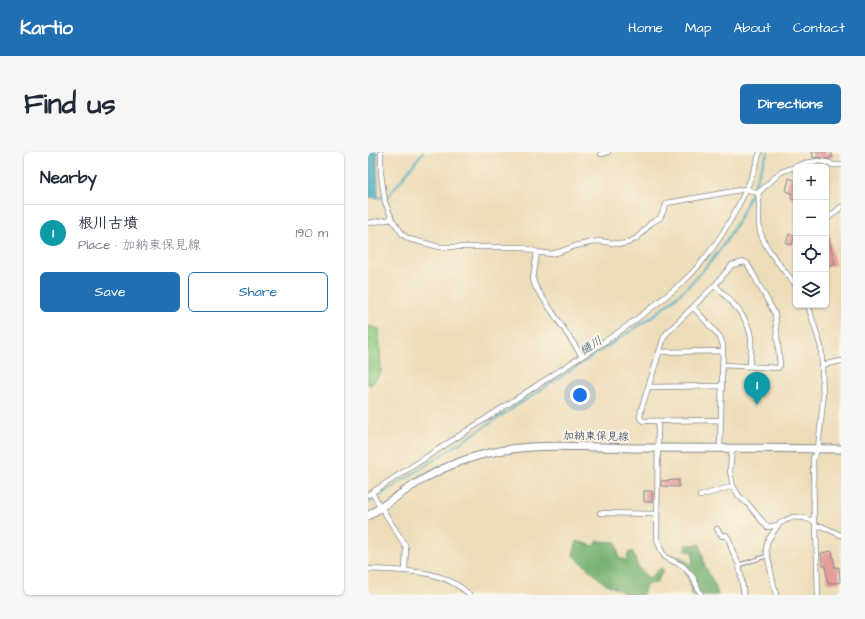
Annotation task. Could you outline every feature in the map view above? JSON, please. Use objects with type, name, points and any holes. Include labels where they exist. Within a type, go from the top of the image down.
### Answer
[{"type":"main road","name":"加納東保見線","points":[[368,516],[379,506],[432,474],[462,460],[510,448],[536,446],[841,449]]},
{"type":"street","points":[[381,152],[385,202],[392,219],[404,235],[409,239],[440,247],[522,247],[537,252],[550,254],[574,246],[598,241],[621,244],[637,238],[651,223],[660,218],[667,203],[747,190],[756,193],[760,200],[758,217],[760,231],[767,246],[793,281]]},
{"type":"street","points":[[601,154],[608,152]]},
{"type":"street","points":[[405,571],[405,545],[370,494],[651,310],[689,276],[720,238],[747,190],[760,152]]},
{"type":"street","points":[[756,193],[781,172],[805,163],[819,161],[830,163],[832,165],[841,165]]},
{"type":"street","points":[[829,217],[841,207]]},
{"type":"street","points":[[368,223],[392,219]]},
{"type":"street","points":[[537,252],[533,279],[535,286],[582,356]]},
{"type":"street","points":[[721,420],[643,421],[640,418],[641,410],[659,352],[667,333],[715,285],[732,265],[744,262],[747,263],[774,314],[780,365],[778,368],[723,365]]},
{"type":"street","points":[[715,285],[744,316],[748,324],[751,340],[750,366]]},
{"type":"street","points":[[693,308],[720,338],[723,345],[720,448]]},
{"type":"street","points":[[809,308],[821,347],[822,365],[822,401],[818,449],[813,458],[814,521],[816,527],[818,595]]},
{"type":"street","points":[[659,352],[723,351]]},
{"type":"street","points":[[822,365],[841,361]]},
{"type":"street","points":[[648,387],[722,386]]},
{"type":"street","points":[[658,421],[657,539],[665,556],[669,560],[683,566],[693,577],[701,595]]},
{"type":"street","points":[[732,448],[730,471],[733,486],[739,496],[748,504],[767,527],[778,525]]},
{"type":"street","points":[[700,496],[733,486]]},
{"type":"street","points":[[600,513],[657,514]]},
{"type":"street","points":[[776,595],[767,556],[766,549],[768,540],[778,525],[793,517],[814,521]]},
{"type":"street","points":[[816,527],[821,526],[841,535]]},
{"type":"street","points":[[717,529],[722,536],[726,535],[728,537],[739,565],[744,595]]},
{"type":"street","points":[[368,569],[431,574],[442,577],[461,586],[470,595]]},
{"type":"lane","points":[[739,565],[767,556]]},
{"type":"green space","points":[[368,326],[379,329],[381,373],[371,385],[368,384]]},
{"type":"green space","points":[[577,541],[594,546],[598,541],[616,542],[619,558],[626,560],[629,552],[633,552],[638,567],[649,579],[660,568],[664,570],[656,583],[646,584],[643,595],[623,595],[623,592],[604,583],[573,555]]},
{"type":"green space","points":[[700,544],[705,566],[715,585],[718,595],[692,595],[685,566],[670,556],[681,556],[692,566],[693,552],[686,551],[686,545]]},
{"type":"water","points":[[368,152],[377,152],[378,198],[368,197]]},
{"type":"building","points":[[812,152],[831,152],[833,157],[827,159],[819,157],[813,158]]},
{"type":"building","points":[[789,178],[793,180],[793,199],[791,199],[792,193],[786,191]]},
{"type":"building","points":[[789,234],[793,235],[792,245],[786,243]]},
{"type":"building","points":[[829,238],[835,265],[829,266]]},
{"type":"building","points":[[679,480],[679,487],[661,486],[661,481]]},
{"type":"building","points":[[644,491],[652,491],[652,502],[644,502]]},
{"type":"building","points":[[832,551],[835,568],[839,567],[840,582],[828,584],[825,565],[823,566],[821,553]]},
{"type":"waterway","points":[[378,197],[387,198],[423,152]]},
{"type":"waterway","name":"樋川","points":[[368,503],[643,323],[674,299],[714,258],[725,242],[744,209],[768,152]]},
{"type":"place","name":"根川古墳","points":[[757,405]]}]
